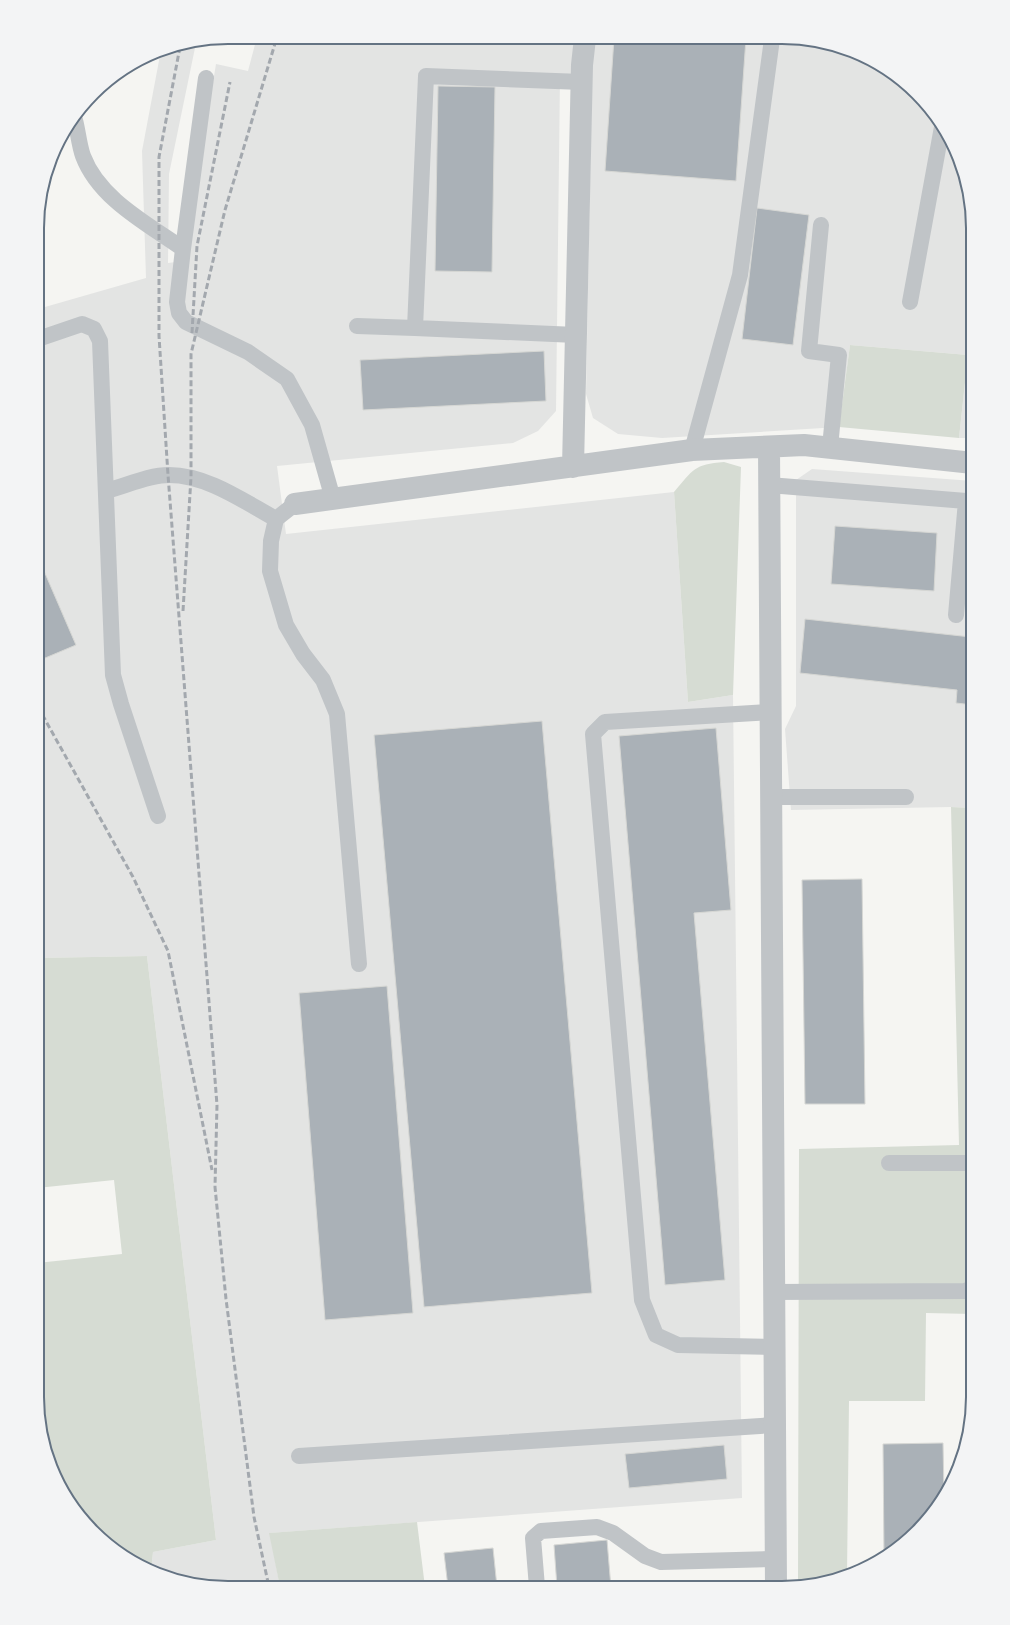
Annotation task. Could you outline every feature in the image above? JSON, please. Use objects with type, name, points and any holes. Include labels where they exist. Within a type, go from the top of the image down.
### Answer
[{"type":"street","points":[[573,467],[582,82],[585,44]]},
{"type":"street","points":[[295,504],[692,450],[804,445],[966,462]]},
{"type":"street","points":[[769,446],[776,1581]]},
{"type":"lane","points":[[692,450],[740,275],[771,44]]},
{"type":"lane","points":[[415,328],[426,76],[582,82]]},
{"type":"lane","points":[[206,78],[183,249],[177,302],[179,313],[186,322],[248,352],[287,379],[312,425],[333,499]]},
{"type":"lane","points":[[76,125],[83,156],[98,184],[115,201],[183,249]]},
{"type":"lane","points":[[910,302],[941,135]]},
{"type":"lane","points":[[821,225],[809,352],[839,354],[830,447]]},
{"type":"lane","points":[[44,337],[82,324],[94,329],[100,341],[113,675],[158,816]]},
{"type":"lane","points":[[357,326],[576,335]]},
{"type":"lane","points":[[106,491],[168,475],[191,477],[217,487],[276,519]]},
{"type":"lane","points":[[769,485],[966,501],[956,615]]},
{"type":"lane","points":[[295,504],[276,519],[271,541],[270,571],[286,625],[303,654],[323,680],[338,714],[359,964]]},
{"type":"lane","points":[[770,712],[605,722],[592,734],[642,1300],[656,1335],[678,1345],[774,1347]]},
{"type":"lane","points":[[771,797],[906,797]]},
{"type":"lane","points":[[888,1163],[966,1163]]},
{"type":"lane","points":[[773,1292],[966,1291]]},
{"type":"lane","points":[[299,1456],[774,1425]]},
{"type":"lane","points":[[537,1581],[533,1538],[541,1531],[597,1527],[613,1533],[645,1556],[661,1562],[775,1559]]},
{"type":"shaded area","points":[[255,44],[794,44],[829,50],[852,58],[884,75],[912,98],[935,126],[952,158],[960,181],[966,216],[966,355],[850,345],[839,427],[662,438],[618,434],[593,418],[586,394],[592,77],[560,75],[556,411],[538,431],[513,443],[277,466],[286,534],[674,492],[688,702],[733,695],[742,1498],[270,1533],[279,1581],[216,1581],[181,1575],[152,1564],[153,1552],[216,1540],[147,956],[44,958],[44,307],[146,278],[142,151],[160,57],[181,50],[195,47],[169,174],[168,263],[184,261],[216,64],[248,71]]},
{"type":"shaded area","points":[[850,345],[966,355],[966,373],[959,438],[839,427]]},
{"type":"shaded area","points":[[966,373],[966,438],[959,438]]},
{"type":"shaded area","points":[[724,462],[741,467],[733,695],[688,702],[674,492],[690,473],[700,467],[706,464]]},
{"type":"shaded area","points":[[812,469],[966,480],[966,808],[791,810],[785,729],[796,706],[796,480]]},
{"type":"shaded area","points":[[951,807],[966,808],[966,1314],[926,1313],[925,1401],[849,1401],[847,1569],[829,1575],[798,1580],[799,1149],[959,1145]]},
{"type":"shaded area","points":[[147,956],[216,1540],[153,1552],[152,1564],[116,1543],[98,1527],[82,1509],[69,1489],[58,1467],[48,1433],[44,1409],[44,1262],[122,1254],[114,1180],[44,1187],[44,958]]},
{"type":"shaded area","points":[[417,1522],[424,1581],[279,1581],[269,1533]]},
{"type":"building","points":[[614,44],[746,44],[736,181],[605,171]]},
{"type":"building","points":[[438,86],[495,87],[492,272],[435,271]]},
{"type":"building","points":[[757,208],[809,215],[793,345],[742,339]]},
{"type":"building","points":[[544,351],[546,401],[363,410],[360,360]]},
{"type":"building","points":[[835,526],[937,533],[934,591],[831,584]]},
{"type":"building","points":[[44,571],[76,645],[44,658]]},
{"type":"building","points":[[805,619],[966,636],[966,704],[956,703],[957,690],[800,673]]},
{"type":"building","points":[[542,721],[592,1293],[424,1307],[374,735]]},
{"type":"building","points":[[716,728],[731,910],[694,913],[725,1280],[665,1285],[619,736]]},
{"type":"building","points":[[862,879],[865,1104],[805,1104],[802,880]]},
{"type":"building","points":[[387,986],[413,1313],[325,1320],[299,993]]},
{"type":"building","points":[[943,1443],[944,1484],[928,1509],[912,1527],[884,1550],[883,1444]]},
{"type":"building","points":[[724,1445],[727,1479],[629,1488],[625,1454]]},
{"type":"building","points":[[607,1540],[610,1581],[557,1581],[554,1545]]},
{"type":"building","points":[[493,1548],[496,1581],[447,1581],[444,1553]]},
{"type":"railway","points":[[183,611],[191,477],[191,354],[225,210],[275,44]]},
{"type":"railway","points":[[179,51],[159,157],[159,336],[168,475],[217,1105],[215,1187],[226,1299],[254,1517],[268,1581]]},
{"type":"railway","points":[[192,333],[197,246],[230,82]]},
{"type":"railway","points":[[44,718],[133,877],[168,951],[212,1170]]}]
